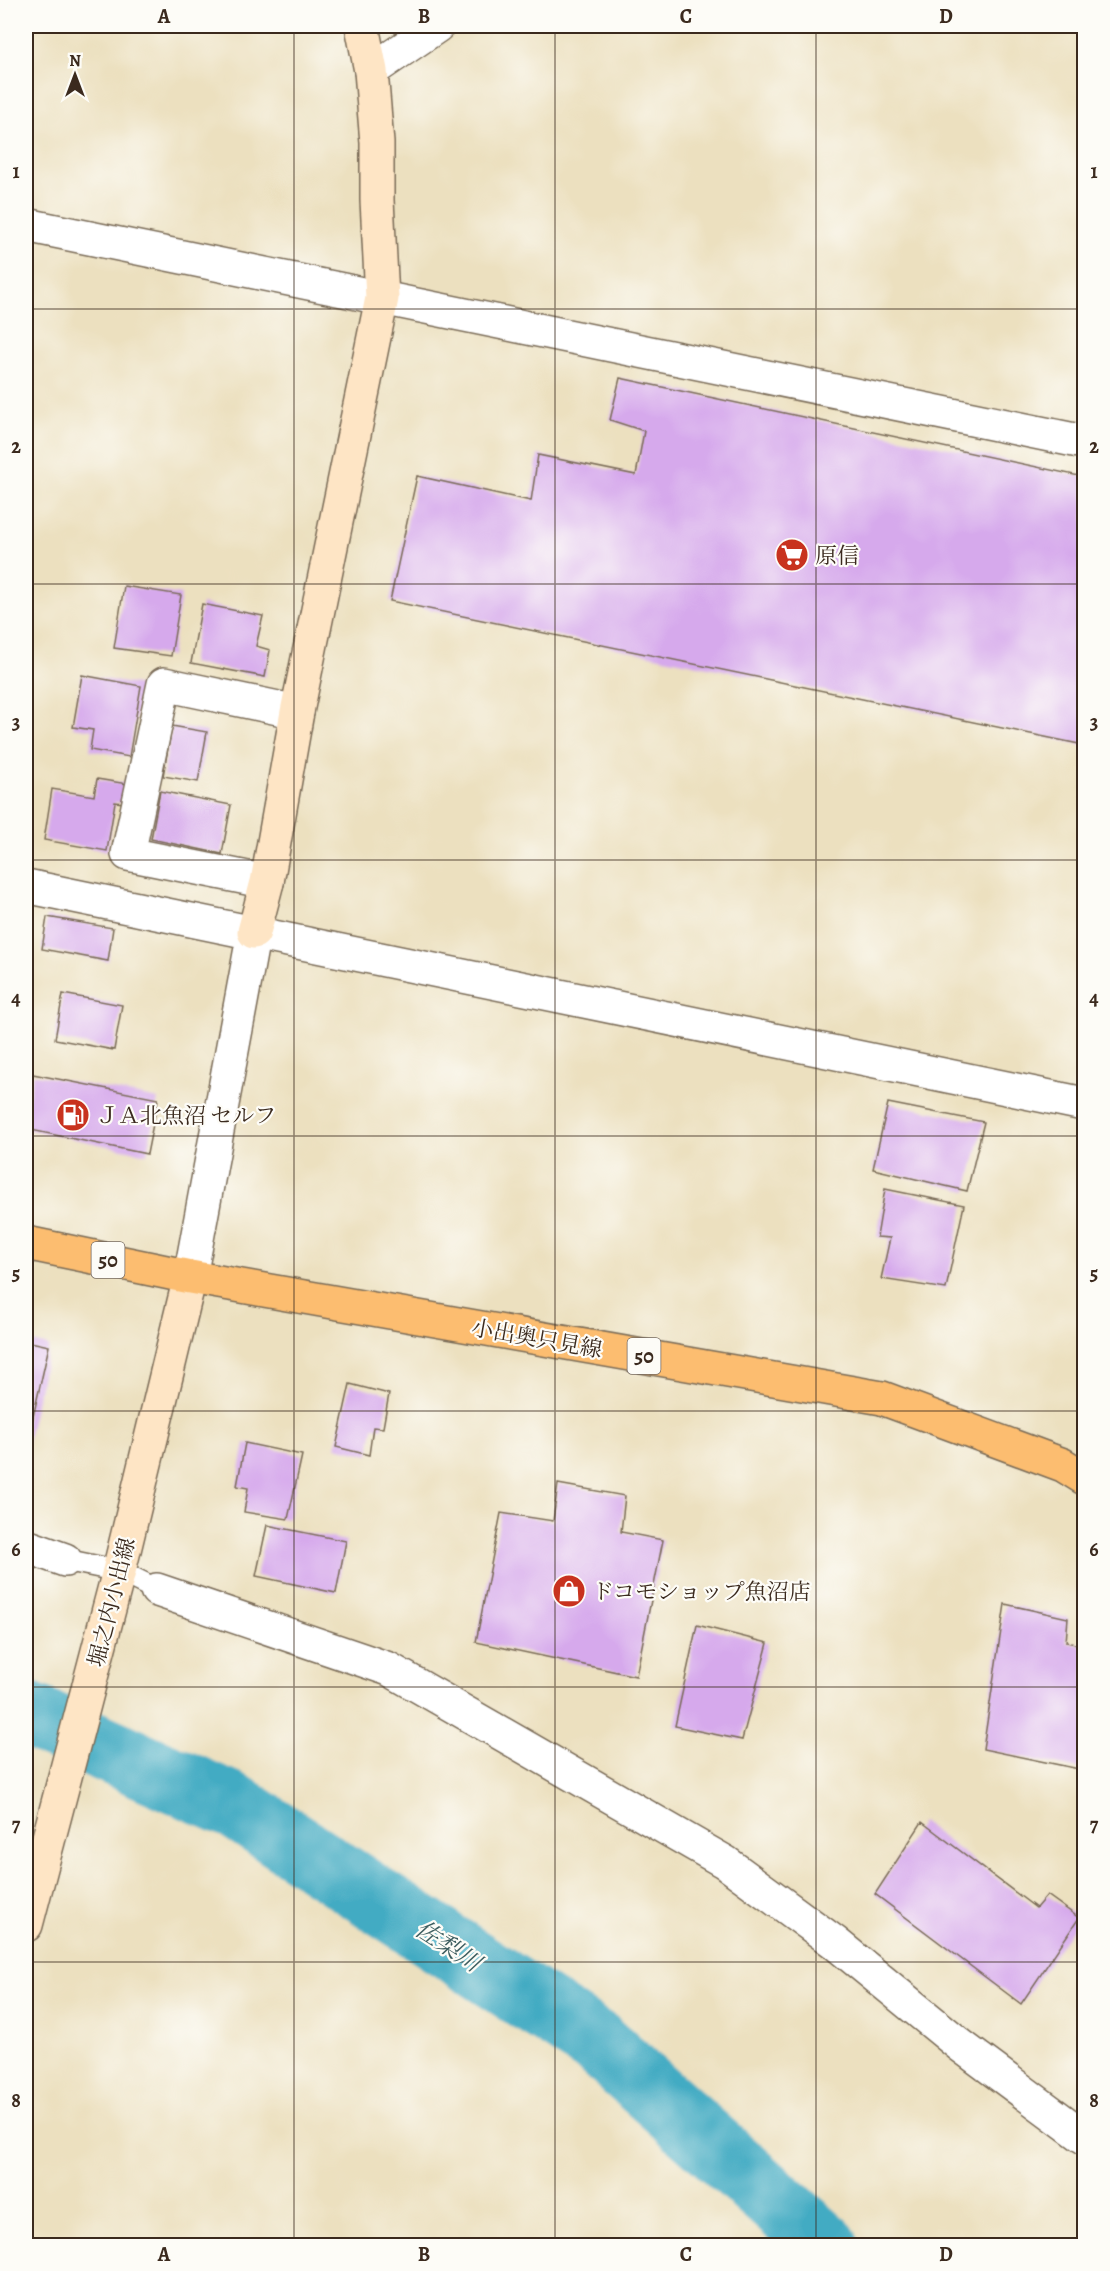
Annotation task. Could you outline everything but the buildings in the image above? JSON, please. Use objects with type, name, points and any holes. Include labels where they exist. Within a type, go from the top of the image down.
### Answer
[{"type":"main road","name":"50","points":[[26,1243],[190,1277]]},
{"type":"main road","name":"小出奥只見線","points":[[190,1277],[882,1398],[1077,1471]]},
{"type":"street","points":[[190,1277],[254,932],[267,882],[297,712],[382,298],[377,200],[377,143],[371,71],[362,26]]},
{"type":"street","points":[[371,71],[437,26]]},
{"type":"street","points":[[26,225],[1084,442]]},
{"type":"street","points":[[267,882],[128,854],[164,684],[297,712]]},
{"type":"street","points":[[26,886],[1084,1104]]},
{"type":"street","name":"堀之内小出線","points":[[26,1923],[116,1584],[190,1277]]},
{"type":"street","points":[[26,1546],[65,1560]]},
{"type":"street","points":[[157,1590],[389,1669],[726,1862],[834,1942],[960,2045],[1084,2137]]},
{"type":"lane","points":[[65,1560],[116,1584],[157,1590]]},
{"type":"path","points":[[1079,26],[1084,34]]},
{"type":"waterway","name":"佐梨川","points":[[26,1714],[236,1807],[598,2044],[826,2246]]},
{"type":"place","name":"原信","points":[[792,555]]},
{"type":"place","name":"ＪＡ北魚沼 セルフ","points":[[73,1115]]},
{"type":"place","name":"ドコモショップ魚沼店","points":[[569,1591]]}]
